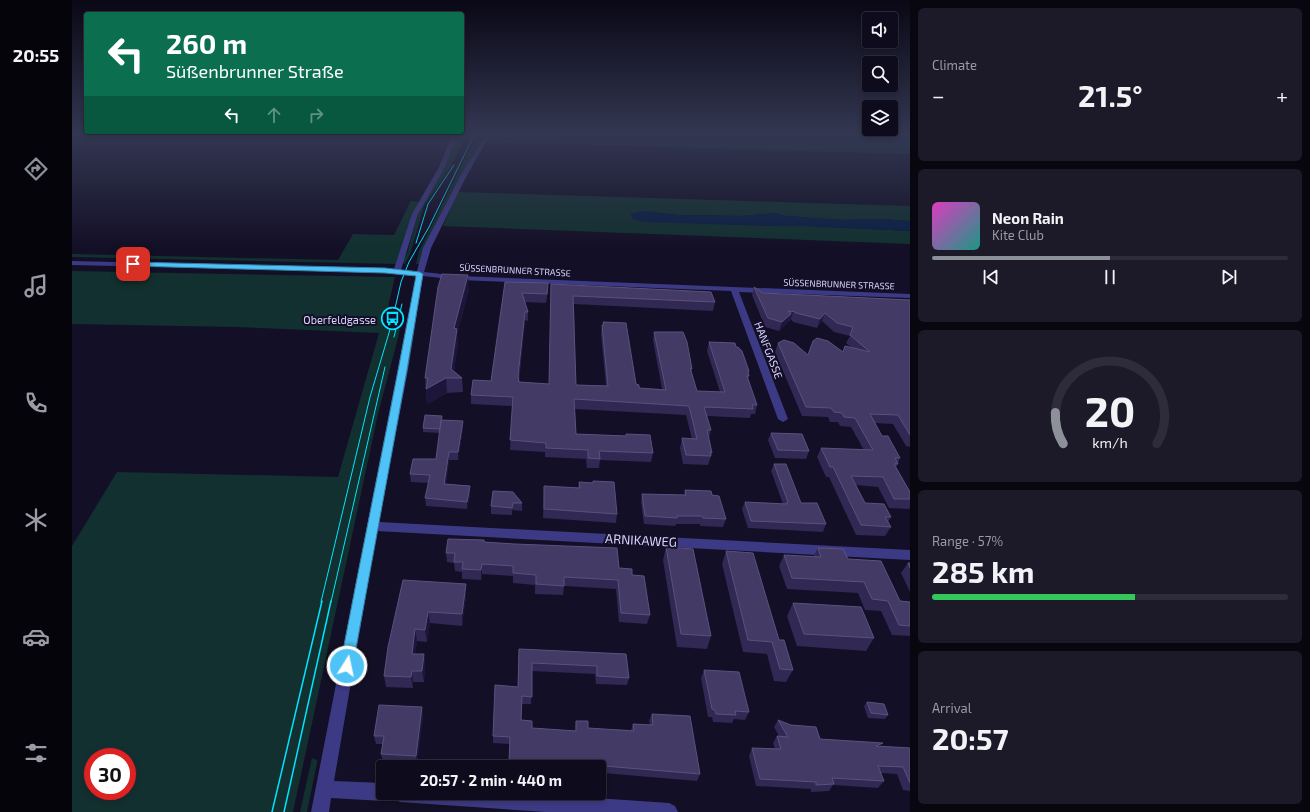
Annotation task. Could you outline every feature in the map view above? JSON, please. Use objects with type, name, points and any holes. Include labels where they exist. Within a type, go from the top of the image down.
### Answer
[{"type":"street","points":[[397,271],[415,214],[439,173]]},
{"type":"street","points":[[320,812],[420,274],[427,248],[465,173]]},
{"type":"street","name":"SÜSSENBRUNNER STRASSE","points":[[72,263],[397,271],[459,278],[910,296]]},
{"type":"street","name":"HANFGASSE","points":[[734,290],[783,419]]},
{"type":"street","name":"ARNIKAWEG","points":[[372,526],[910,555]]},
{"type":"street","points":[[325,790],[376,792]]},
{"type":"street","points":[[499,800],[669,812]]},
{"type":"green space","points":[[441,173],[447,173],[424,206],[411,252],[405,264],[402,263],[407,253],[419,211]]},
{"type":"green space","points":[[458,173],[463,173],[422,252],[419,264],[416,264],[419,251]]},
{"type":"green space","points":[[458,192],[910,206],[910,221],[880,219],[843,220],[786,216],[775,213],[743,216],[677,215],[643,211],[695,223],[809,226],[910,231],[910,244],[443,226]]},
{"type":"green space","points":[[411,201],[419,202],[396,264],[72,257],[72,254],[338,260],[353,234],[394,235]]},
{"type":"green space","points":[[72,271],[395,277],[383,328],[400,329],[378,414],[293,812],[72,812],[72,546],[117,472],[338,477],[379,333],[236,327],[72,324]]},
{"type":"green space","points":[[312,758],[317,760],[317,763],[307,812],[300,812]]},
{"type":"water","points":[[643,211],[677,215],[743,216],[775,213],[786,216],[843,220],[880,219],[910,221],[910,231],[809,226],[643,222],[633,219],[630,214]]},
{"type":"building","points":[[442,274],[468,275],[454,328],[457,329],[451,369],[462,378],[446,378],[426,389],[428,378],[425,378],[438,287]]},
{"type":"building","points":[[505,282],[548,283],[547,294],[522,293],[528,312],[525,312],[518,376],[519,382],[549,384],[551,284],[711,292],[715,302],[573,296],[576,385],[608,386],[602,325],[604,325],[603,322],[626,323],[636,384],[639,385],[639,388],[666,390],[654,332],[683,332],[687,342],[692,369],[690,368],[697,391],[725,392],[709,342],[735,343],[736,347],[742,351],[749,371],[749,376],[747,376],[757,405],[752,405],[753,409],[704,407],[711,430],[707,430],[712,453],[710,452],[711,456],[686,455],[682,438],[697,439],[689,406],[574,399],[576,434],[626,436],[626,434],[650,435],[653,453],[599,451],[600,459],[588,458],[588,450],[546,448],[546,443],[510,440],[513,397],[471,395],[473,380],[491,381]]},
{"type":"building","points":[[754,287],[763,293],[910,300],[910,435],[898,415],[870,414],[882,436],[888,436],[900,458],[895,458],[898,464],[894,464],[910,492],[910,499],[894,499],[883,477],[851,476],[865,503],[884,504],[891,517],[885,517],[891,527],[861,525],[833,467],[830,467],[821,448],[873,450],[855,418],[844,417],[842,413],[834,412],[831,408],[806,407],[778,343],[784,340],[794,343],[808,355],[813,341],[817,338],[828,341],[843,352],[845,346],[870,352],[850,335],[853,327],[837,323],[825,313],[820,319],[793,311],[788,311],[791,314],[782,322],[768,318]]},
{"type":"building","points":[[425,415],[442,416],[440,429],[423,428]]},
{"type":"building","points":[[441,420],[463,421],[458,452],[449,452],[444,484],[470,486],[467,502],[425,498],[430,475],[410,474],[413,459],[436,459]]},
{"type":"building","points":[[771,433],[802,434],[809,451],[778,450]]},
{"type":"building","points":[[774,464],[786,464],[801,503],[817,503],[826,524],[751,521],[745,502],[787,504],[788,502]]},
{"type":"building","points":[[593,481],[614,482],[617,514],[544,509],[544,486],[580,488],[579,482],[593,483]]},
{"type":"building","points":[[685,490],[711,491],[712,495],[719,496],[726,519],[703,518],[702,516],[677,516],[677,518],[645,516],[642,494],[686,495]]},
{"type":"building","points":[[493,491],[513,492],[522,503],[513,503],[512,508],[491,506]]},
{"type":"building","points":[[448,539],[484,540],[484,542],[515,544],[617,548],[619,568],[632,569],[632,575],[644,576],[650,615],[621,613],[618,580],[564,577],[564,586],[536,584],[536,575],[513,573],[513,566],[482,564],[481,570],[462,569],[463,562],[454,562],[455,553],[446,553]]},
{"type":"building","points":[[666,547],[693,549],[711,636],[681,634]]},
{"type":"building","points":[[818,548],[843,549],[848,559],[881,561],[900,601],[910,602],[910,626],[899,625],[888,601],[872,599],[864,582],[792,578],[784,555],[821,557]]},
{"type":"building","points":[[726,551],[753,553],[779,640],[784,640],[793,670],[780,669],[772,642],[748,640]]},
{"type":"building","points":[[403,580],[466,584],[462,614],[428,612],[425,630],[415,629],[412,654],[424,654],[422,671],[412,671],[411,677],[384,676],[388,647]]},
{"type":"building","points":[[793,603],[861,607],[874,638],[804,634]]},
{"type":"building","points":[[519,649],[626,654],[629,678],[597,676],[597,666],[532,663],[532,697],[522,696],[521,720],[532,721],[532,728],[576,731],[576,721],[588,721],[588,728],[634,731],[633,724],[653,725],[652,714],[690,716],[700,774],[606,766],[606,760],[509,760],[510,737],[493,736],[495,685],[518,687]]},
{"type":"building","points":[[704,670],[739,672],[749,712],[735,711],[736,715],[716,714],[715,710],[712,709]]},
{"type":"building","points":[[867,702],[884,704],[888,715],[871,713]]},
{"type":"building","points":[[379,705],[422,707],[416,756],[381,754],[384,736],[374,736]]},
{"type":"building","points":[[778,720],[791,725],[816,727],[820,739],[883,743],[876,746],[910,748],[910,783],[903,767],[878,766],[884,781],[832,778],[834,784],[816,785],[816,782],[760,779],[752,748],[781,749],[777,736],[788,737]]},
{"type":"tram line","points":[[416,243],[428,204],[449,173]]},
{"type":"tram line","points":[[321,602],[370,397],[391,326],[401,282],[409,262],[429,227],[455,173]]},
{"type":"tram line","points":[[394,337],[402,304]]},
{"type":"tram line","points":[[331,602],[385,367]]},
{"type":"tram line","points":[[272,812],[322,601]]},
{"type":"tram line","points":[[284,812],[331,601]]},
{"type":"place","name":"Oberfeldgasse","points":[[392,319]]},
{"type":"route","points":[[133,264],[385,270],[420,274],[347,666]]}]
